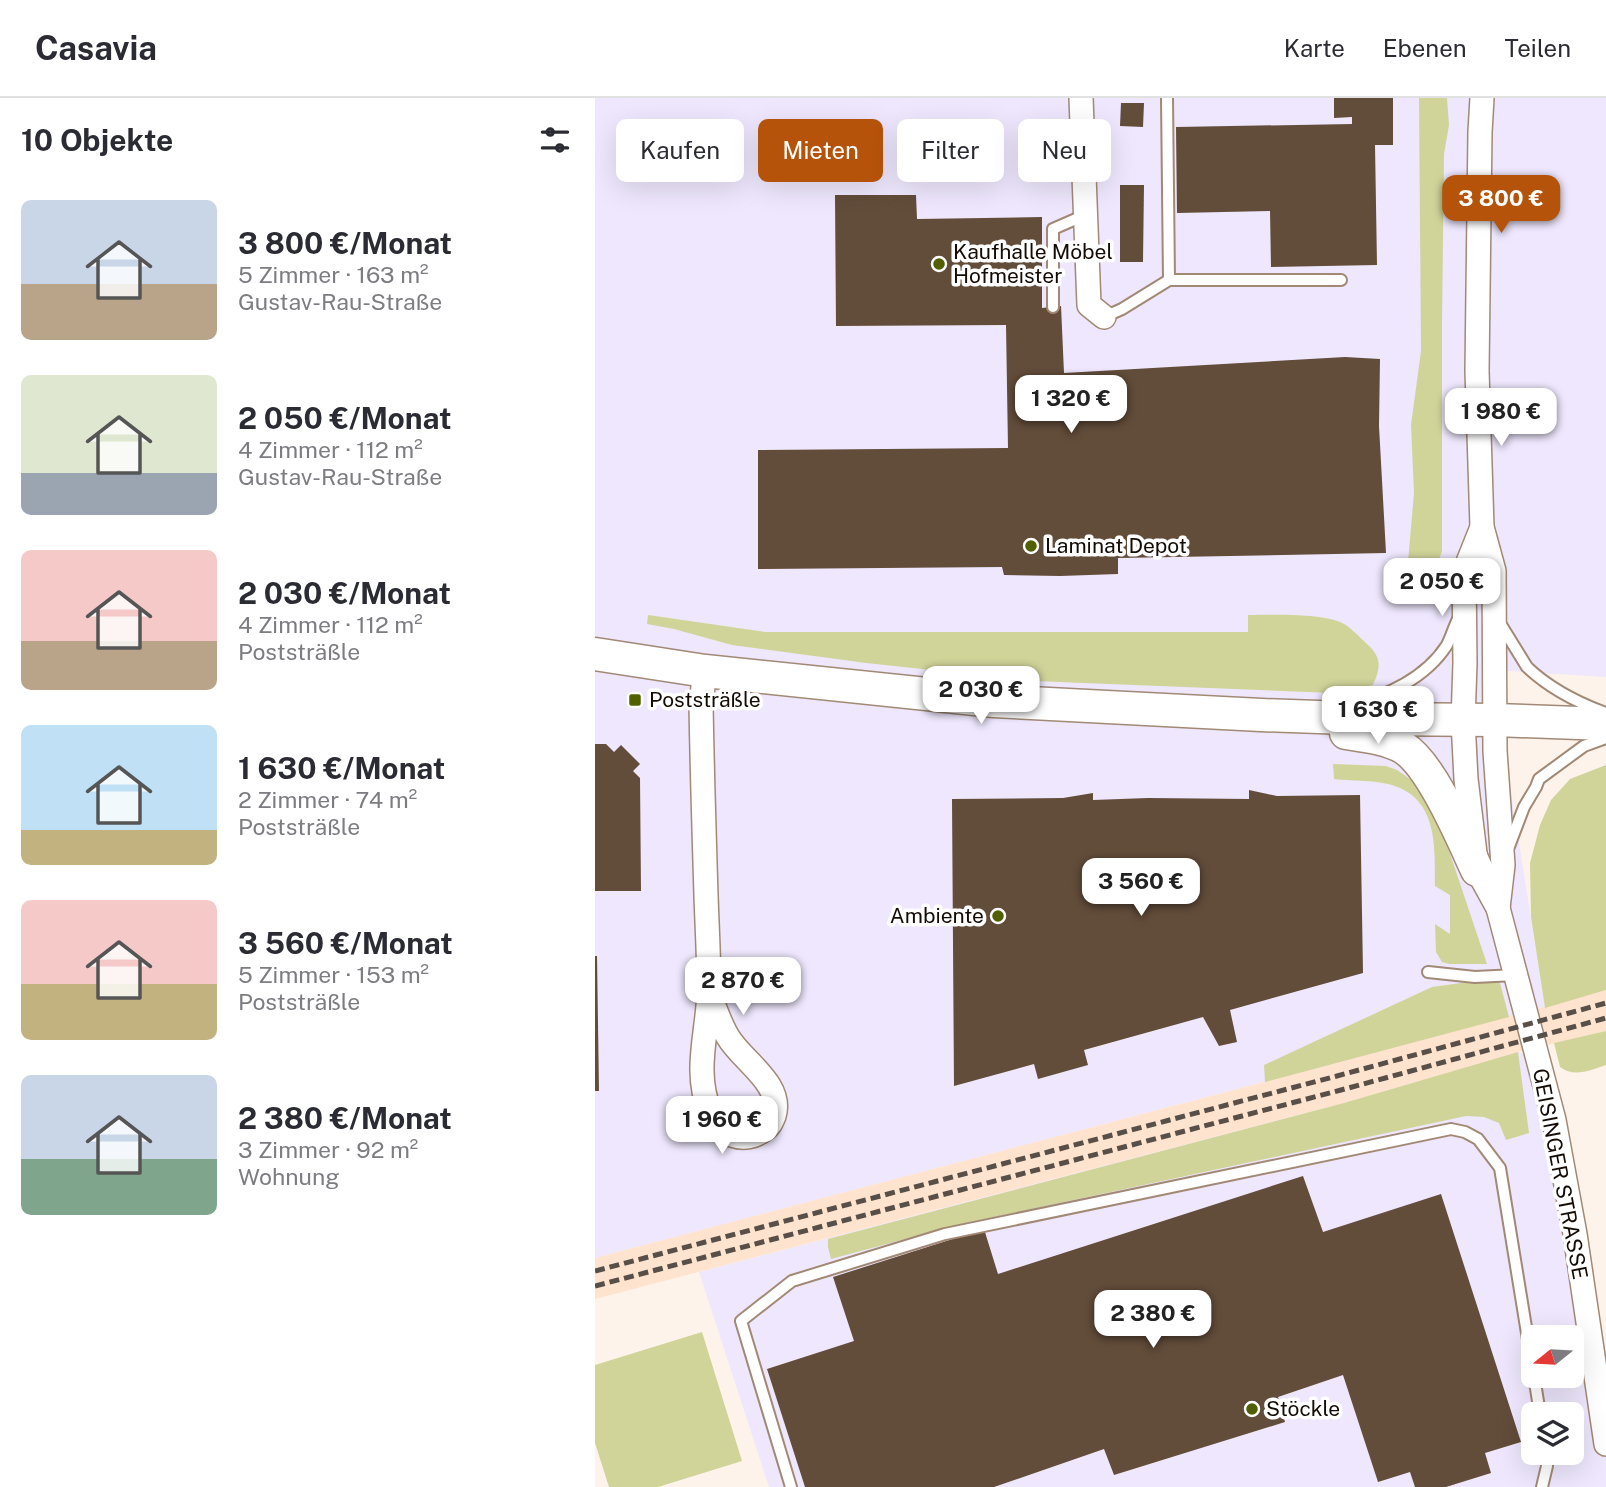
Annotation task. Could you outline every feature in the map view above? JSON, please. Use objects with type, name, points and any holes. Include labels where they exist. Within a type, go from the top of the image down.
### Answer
[{"type":"main road","points":[[595,654],[705,671],[994,701],[1261,715],[1606,724]]},
{"type":"main road","points":[[1220,713],[1299,729],[1373,736],[1402,747],[1423,766],[1448,811],[1490,867]]},
{"type":"street","points":[[1081,98],[1089,305],[1104,317]]},
{"type":"street","points":[[1482,98],[1477,371],[1482,527]]},
{"type":"street","name":"GEISINGER STRASSE","points":[[1482,527],[1464,572],[1463,721],[1466,779],[1554,1120],[1575,1234],[1606,1444]]},
{"type":"street","name":"GEISINGER STRASSE","points":[[1482,527],[1494,571],[1496,775],[1490,867]]},
{"type":"street","points":[[705,671],[701,703],[709,993],[701,1060],[702,1086],[717,1126],[731,1136],[753,1135],[766,1129],[772,1120],[776,1107],[774,1095],[759,1072],[727,1037],[709,993]]},
{"type":"lane","points":[[1167,98],[1169,280]]},
{"type":"lane","points":[[1053,307],[1053,229],[1085,215]]},
{"type":"lane","points":[[1104,317],[1169,280],[1341,280]]},
{"type":"lane","points":[[1261,715],[1346,708],[1381,696],[1413,678],[1435,660],[1447,644],[1464,604]]},
{"type":"lane","points":[[1493,611],[1527,667],[1546,684],[1564,695],[1606,712]]},
{"type":"lane","points":[[1490,867],[1537,787],[1539,779],[1584,746],[1606,738]]},
{"type":"lane","points":[[1427,972],[1475,977],[1516,975]]},
{"type":"lane","points":[[791,1487],[741,1321],[792,1281],[945,1234],[1451,1129],[1478,1139],[1500,1168],[1526,1325]]},
{"type":"lane","points":[[1542,1487],[1547,1465]]},
{"type":"shaded area","points":[[595,98],[1606,98],[1606,677],[1492,670],[1545,1008],[595,1258]]},
{"type":"shaded area","points":[[1606,990],[1606,1031],[1518,1052],[1344,1103],[595,1299],[595,1258]]},
{"type":"shaded area","points":[[1518,1052],[1550,1064],[1606,1455],[1606,1487],[769,1487],[699,1272],[1344,1103]]},
{"type":"green space","points":[[1419,98],[1447,98],[1449,125],[1444,154],[1442,551],[1427,584],[1414,594],[1396,598],[1408,562],[1414,493],[1411,425],[1421,351]]},
{"type":"green space","points":[[648,615],[765,632],[1248,632],[1248,615],[1308,616],[1331,619],[1347,626],[1375,653],[1379,667],[1373,685],[1332,693],[1034,681],[732,645],[647,624]]},
{"type":"green space","points":[[1333,764],[1386,766],[1410,779],[1422,791],[1440,824],[1487,964],[1449,964],[1442,962],[1436,952],[1435,924],[1450,934],[1450,895],[1435,886],[1435,854],[1430,824],[1416,799],[1404,790],[1388,784],[1334,779]]},
{"type":"green space","points":[[1606,765],[1606,990],[1545,1008],[1531,917],[1530,863],[1540,825],[1551,800],[1570,779]]},
{"type":"green space","points":[[1475,981],[1500,983],[1509,1017],[1265,1082],[1264,1065],[1432,987]]},
{"type":"green space","points":[[1606,1031],[1606,1065],[1577,1073],[1560,1067],[1554,1043]]},
{"type":"green space","points":[[1518,1052],[1529,1133],[1506,1140],[1499,1123],[1484,1117],[1466,1116],[957,1225],[831,1259],[828,1239],[1344,1103]]},
{"type":"green space","points":[[702,1332],[742,1461],[658,1487],[609,1487],[595,1443],[595,1365]]},
{"type":"building","points":[[1334,98],[1393,98],[1393,145],[1375,145],[1377,265],[1271,267],[1270,211],[1177,213],[1176,127],[1352,124],[1352,117],[1334,118]]},
{"type":"building","points":[[1121,103],[1144,103],[1143,127],[1120,126]]},
{"type":"building","points":[[1120,185],[1144,185],[1143,262],[1120,262]]},
{"type":"building","points":[[835,195],[916,195],[917,219],[1042,217],[1042,308],[1061,306],[1064,373],[1345,357],[1380,359],[1379,426],[1386,553],[1118,558],[1118,574],[1060,576],[1004,575],[1002,567],[758,569],[758,450],[1008,448],[1006,325],[836,326]]},
{"type":"building","points":[[595,744],[606,744],[614,752],[621,745],[640,764],[633,771],[640,778],[641,891],[595,891]]},
{"type":"building","points":[[1249,790],[1277,796],[1360,795],[1363,973],[1230,1010],[1237,1042],[1219,1046],[1203,1017],[1084,1050],[1088,1065],[1038,1079],[1034,1064],[954,1086],[952,799],[1063,798],[1093,793],[1093,800],[1249,799]]},
{"type":"building","points":[[597,956],[599,1091],[595,1091]]},
{"type":"building","points":[[1303,1176],[1323,1232],[1441,1194],[1521,1442],[1485,1453],[1491,1473],[1446,1487],[1415,1487],[1410,1472],[1378,1482],[1343,1375],[1278,1397],[1285,1422],[1114,1475],[1104,1449],[994,1487],[805,1487],[767,1369],[854,1341],[833,1277],[984,1229],[998,1274]]},
{"type":"railway","points":[[595,1271],[1606,1003]]},
{"type":"railway","points":[[595,1286],[1606,1018]]},
{"type":"place","name":"Kaufhalle Möbel Hofmeister","points":[[939,264]]},
{"type":"place","name":"Laminat Depot","points":[[1031,546]]},
{"type":"place","name":"Poststräßle","points":[[635,700]]},
{"type":"place","name":"Ambiente","points":[[998,916]]},
{"type":"place","name":"Stöckle","points":[[1252,1409]]}]
